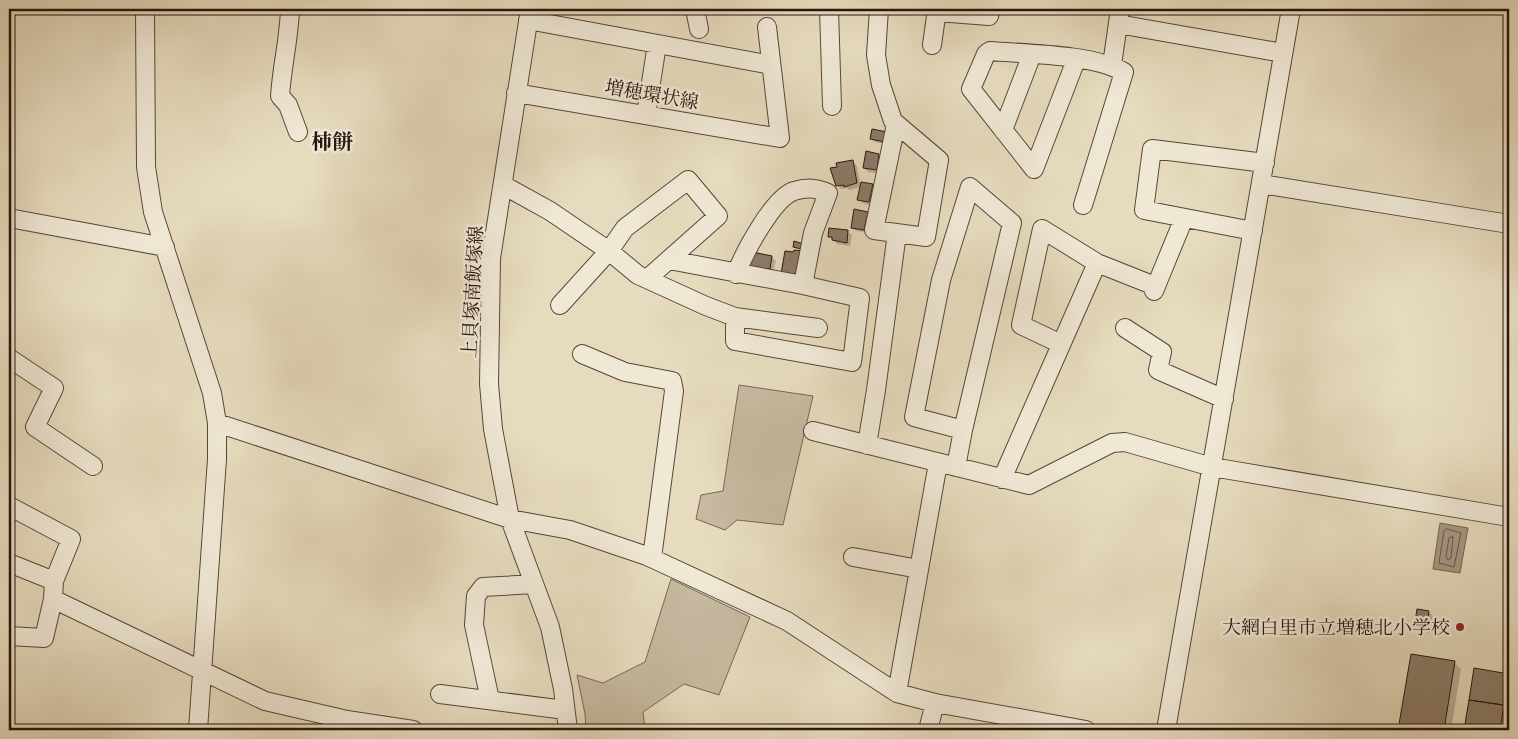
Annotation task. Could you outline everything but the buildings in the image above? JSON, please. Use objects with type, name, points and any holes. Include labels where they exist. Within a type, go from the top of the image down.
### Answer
[{"type":"street","points":[[145,9],[146,167],[153,212],[212,393],[217,423],[217,459],[198,730]]},
{"type":"street","points":[[290,9],[289,39],[282,66],[280,96],[288,105],[298,132]]},
{"type":"street","points":[[695,9],[699,30]]},
{"type":"street","points":[[828,9],[832,106]]},
{"type":"street","points":[[879,9],[876,55],[881,85],[896,124],[939,160],[926,237],[874,230],[896,124]]},
{"type":"street","points":[[932,45],[937,10],[989,16],[991,9]]},
{"type":"street","points":[[1166,730],[1291,9]]},
{"type":"street","points":[[529,14],[658,44],[771,65],[767,27]]},
{"type":"street","name":"上貝塚南飯塚線","points":[[529,14],[491,258],[489,384],[494,429],[510,519],[550,627],[568,730]]},
{"type":"street","points":[[1112,65],[1119,16],[1283,53]]},
{"type":"street","points":[[646,115],[658,44]]},
{"type":"street","points":[[1076,60],[1034,169],[970,89],[986,54],[990,51],[1032,54],[1076,60],[1112,65],[1124,72],[1083,205]]},
{"type":"street","points":[[1003,130],[1032,54]]},
{"type":"street","name":"増穂環状線","points":[[516,93],[780,138],[771,65]]},
{"type":"street","points":[[1253,231],[1144,210],[1152,149],[1264,164]]},
{"type":"street","points":[[560,305],[609,251],[624,228],[688,180],[718,216],[647,279]]},
{"type":"street","points":[[1261,184],[1509,224]]},
{"type":"street","points":[[502,185],[550,211],[609,251],[638,275],[735,317],[818,328]]},
{"type":"street","points":[[736,274],[746,250],[773,210],[792,191],[815,187],[828,193],[813,233],[803,285]]},
{"type":"street","points":[[956,467],[1012,223],[970,187],[941,280],[914,417],[963,430]]},
{"type":"street","points":[[9,218],[165,247]]},
{"type":"street","points":[[1062,344],[1021,324],[1042,228],[1097,263],[1154,289],[1184,218]]},
{"type":"street","points":[[867,445],[897,233]]},
{"type":"street","points":[[669,260],[803,285],[860,298],[852,362],[735,341],[735,317]]},
{"type":"street","points":[[1002,479],[1097,263]]},
{"type":"street","points":[[1125,328],[1162,352],[1158,370],[1224,399]]},
{"type":"street","points":[[582,354],[625,372],[672,381],[674,391],[652,558]]},
{"type":"street","points":[[9,358],[54,388],[35,428],[93,466]]},
{"type":"street","points":[[217,423],[510,519],[570,530],[652,558],[787,621],[897,693],[1012,724],[1086,730]]},
{"type":"street","points":[[813,431],[1029,485],[1112,443],[1125,442],[1212,466],[1509,517]]},
{"type":"street","points":[[897,693],[938,463]]},
{"type":"street","points":[[9,506],[71,539],[54,581],[53,599],[44,638],[9,636]]},
{"type":"street","points":[[853,557],[919,569]]},
{"type":"street","points":[[9,563],[54,581]]},
{"type":"street","points":[[490,700],[474,625],[476,596],[483,587],[534,584]]},
{"type":"street","points":[[53,599],[264,701],[348,720],[413,730]]},
{"type":"street","points":[[440,694],[565,710]]},
{"type":"street","points":[[928,730],[935,703]]},
{"type":"shaded area","points":[[739,385],[813,396],[783,525],[737,520],[725,530],[696,519],[701,495],[723,491]]},
{"type":"shaded area","points":[[671,579],[750,617],[719,695],[684,684],[643,712],[645,730],[586,730],[585,714],[577,675],[603,683],[645,662]]},
{"type":"water","points":[[1440,523],[1468,528],[1460,573],[1433,569]]},
{"type":"place","name":"大網白里市立増穂北小学校","points":[[1460,627]]},
{"type":"district","name":"柿餅","points":[[332,142]]}]
